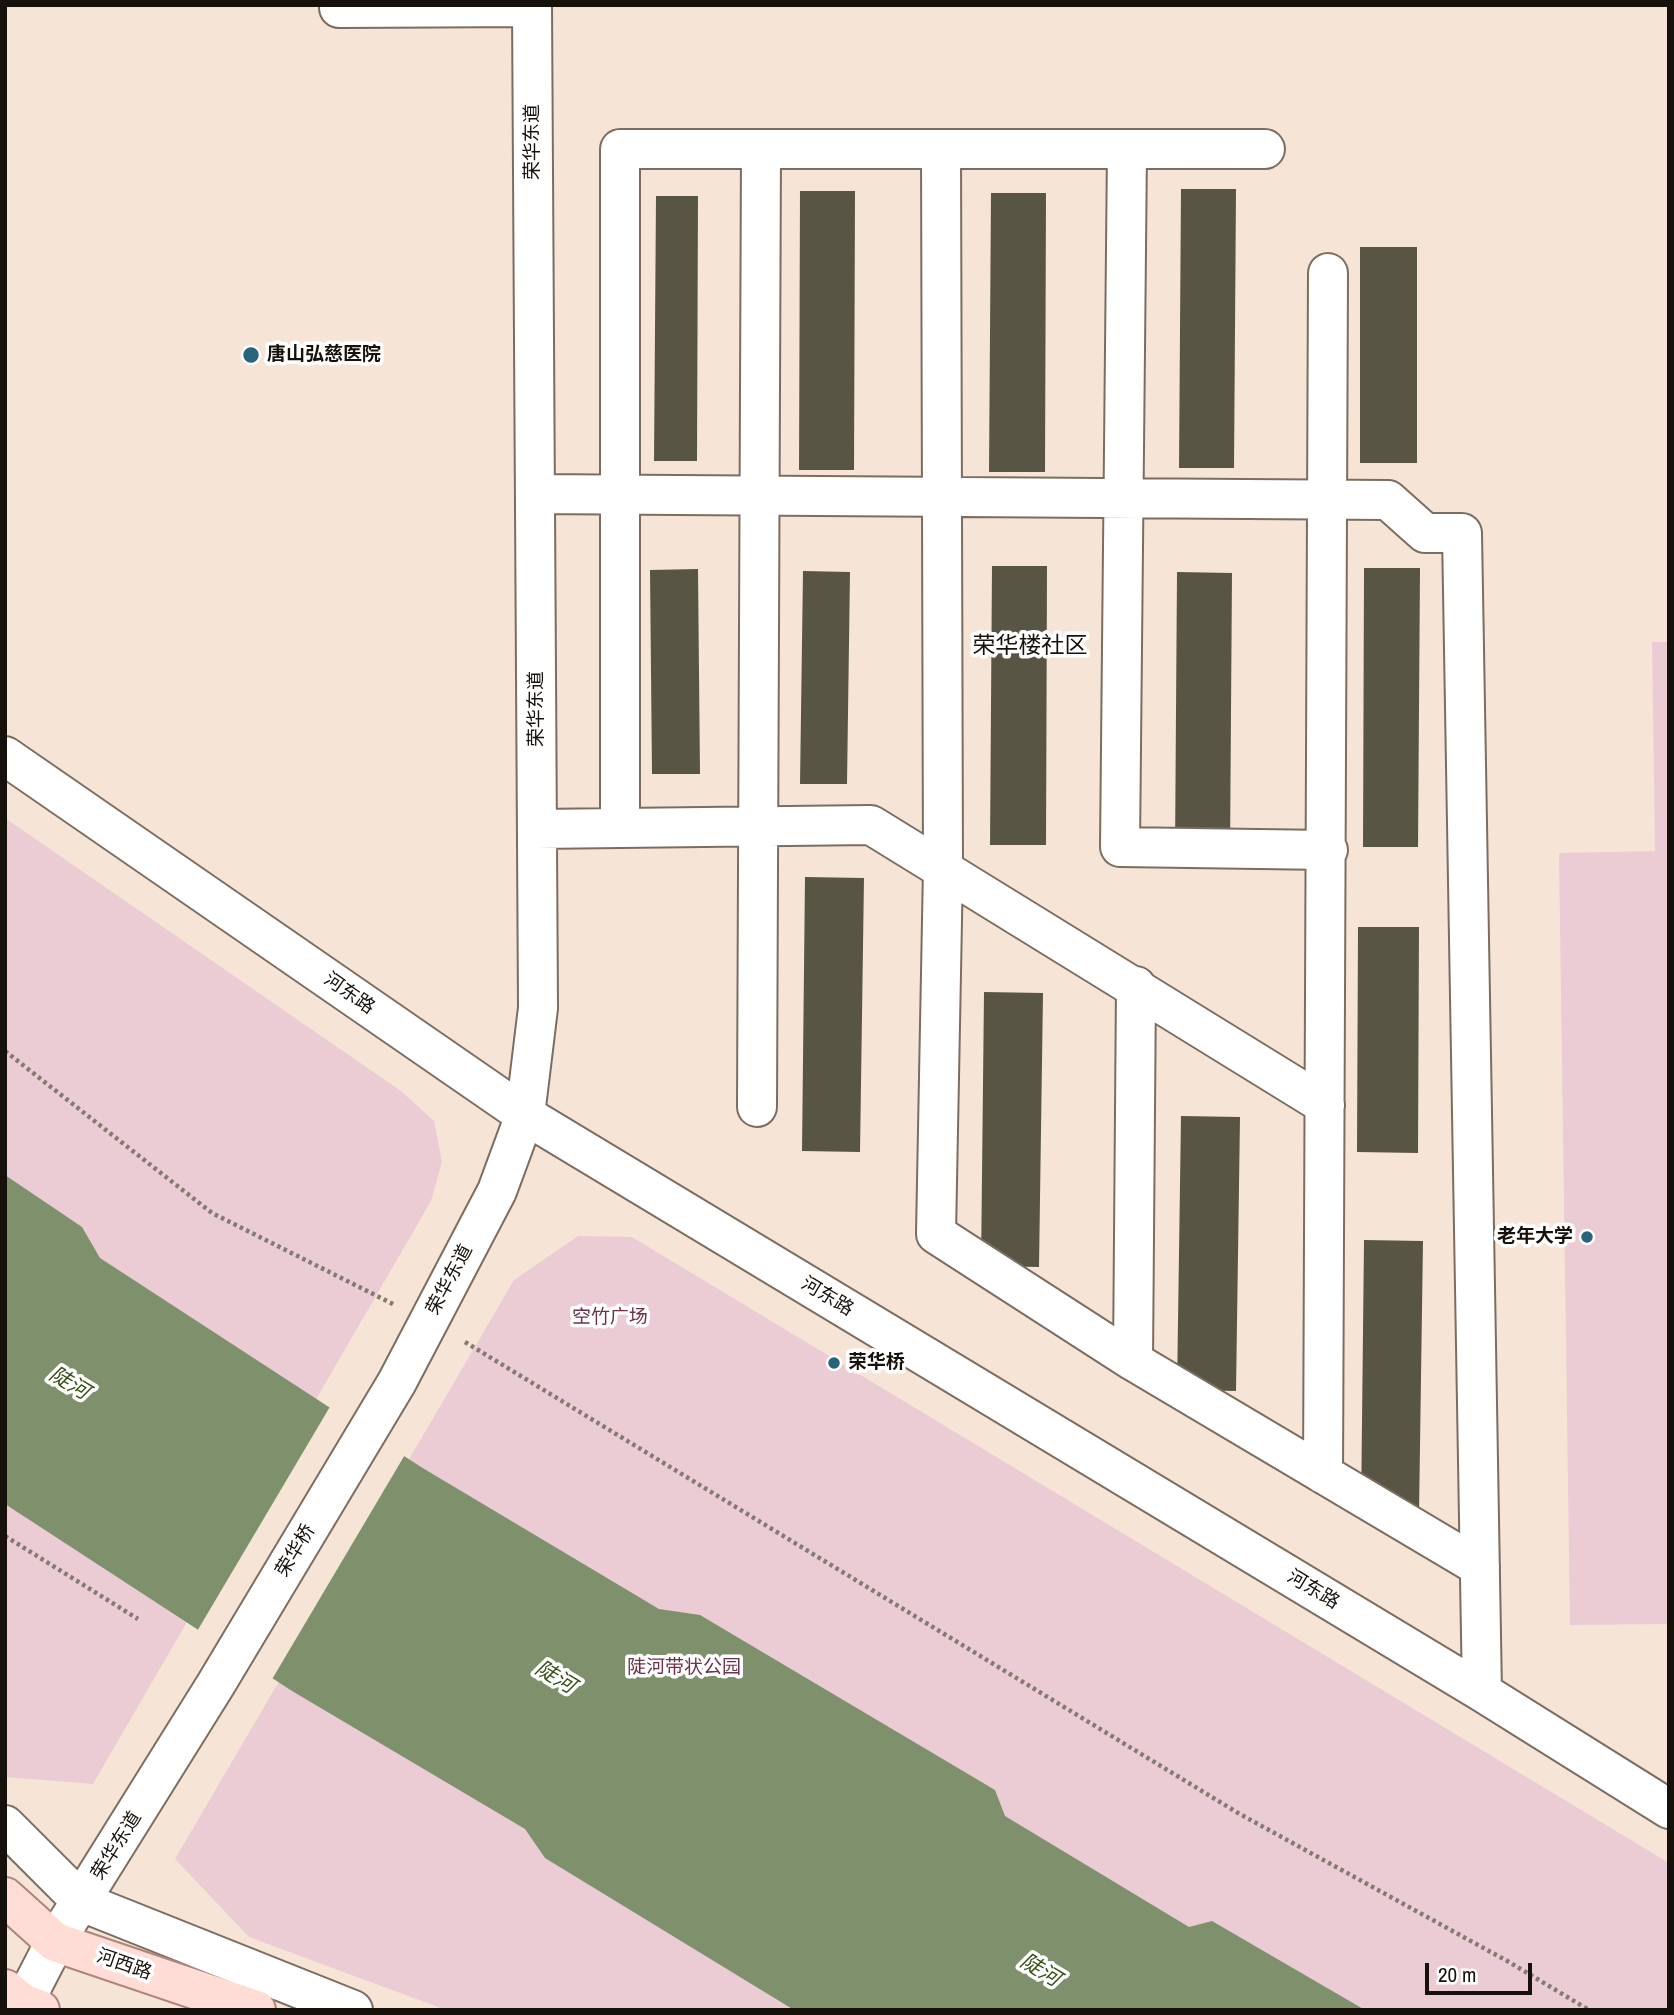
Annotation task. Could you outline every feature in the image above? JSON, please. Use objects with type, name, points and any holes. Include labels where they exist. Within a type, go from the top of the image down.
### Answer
[{"type":"main road","name":"河西路","points":[[5,1897],[55,1942],[256,2010]]},
{"type":"street","points":[[339,8],[532,6]]},
{"type":"street","name":"荣华东道","points":[[397,1382],[497,1191],[525,1115],[538,1009],[532,6]]},
{"type":"street","points":[[620,827],[620,149],[1265,149]]},
{"type":"street","points":[[757,1107],[761,149]]},
{"type":"street","points":[[941,149],[943,868],[936,1234],[1133,1361],[1480,1567]]},
{"type":"street","points":[[1128,149],[1120,848],[1328,850]]},
{"type":"street","points":[[1323,1474],[1328,850],[1328,273]]},
{"type":"street","points":[[535,494],[1388,500],[1425,533],[1462,533],[1482,1692]]},
{"type":"street","name":"河东路","points":[[5,756],[525,1115],[1482,1692],[1669,1809]]},
{"type":"street","points":[[537,829],[871,825],[1325,1105]]},
{"type":"street","points":[[1133,1361],[1136,986]]},
{"type":"street","name":"荣华桥","points":[[216,1684],[397,1382]]},
{"type":"street","name":"荣华东道","points":[[22,2003],[55,1942],[216,1684]]},
{"type":"street","points":[[5,1825],[82,1902],[353,2010]]},
{"type":"path","points":[[5,1051],[212,1213],[393,1304]]},
{"type":"path","points":[[465,1342],[1238,1813],[1509,1962],[1589,2010]]},
{"type":"path","points":[[5,1535],[138,1619]]},
{"type":"green space","points":[[1652,642],[1669,642],[1669,1624],[1570,1625],[1559,853],[1655,851]]},
{"type":"green space","points":[[5,818],[401,1091],[434,1121],[442,1162],[431,1201],[93,1784],[5,1777]]},
{"type":"green space","name":"陡河带状公园","points":[[578,1236],[632,1237],[1669,1863],[1669,2010],[446,2010],[249,1937],[175,1859],[514,1280]]},
{"type":"water","name":"陡河","points":[[5,1175],[82,1227],[100,1258],[421,1467],[659,1609],[700,1615],[995,1790],[1005,1816],[1189,1927],[1212,1921],[1365,2010],[794,2010],[545,1858],[525,1829],[292,1691],[5,1504]]},
{"type":"pier","points":[[331,1405],[406,1453],[271,1681],[196,1633]]},
{"type":"building","points":[[1181,189],[1236,189],[1234,468],[1179,468]]},
{"type":"building","points":[[800,191],[855,191],[854,470],[799,470]]},
{"type":"building","points":[[991,193],[1046,193],[1045,472],[989,472]]},
{"type":"building","points":[[656,196],[698,196],[697,461],[654,461]]},
{"type":"building","points":[[1360,247],[1417,247],[1417,463],[1360,463]]},
{"type":"building","points":[[992,566],[1047,566],[1046,845],[990,845]]},
{"type":"building","points":[[1364,568],[1420,568],[1418,847],[1363,847]]},
{"type":"building","points":[[698,569],[700,774],[652,774],[650,570]]},
{"type":"building","points":[[803,571],[850,572],[847,784],[800,784]]},
{"type":"building","points":[[1177,572],[1232,573],[1230,852],[1175,852]]},
{"type":"building","points":[[805,877],[864,878],[860,1152],[802,1151]]},
{"type":"building","points":[[1358,927],[1419,927],[1418,1153],[1357,1152]]},
{"type":"building","points":[[984,992],[1043,993],[1039,1267],[981,1266]]},
{"type":"building","points":[[1181,1116],[1240,1117],[1236,1391],[1177,1390]]},
{"type":"building","points":[[1364,1240],[1423,1241],[1419,1514],[1361,1513]]},
{"type":"place","name":"唐山弘慈医院","points":[[251,355]]},
{"type":"place","name":"老年大学","points":[[1587,1237]]},
{"type":"place","name":"荣华桥","points":[[834,1363]]},
{"type":"district","name":"荣华楼社区","points":[[1030,647]]},
{"type":"park label","name":"空竹广场","points":[[610,1318]]}]
